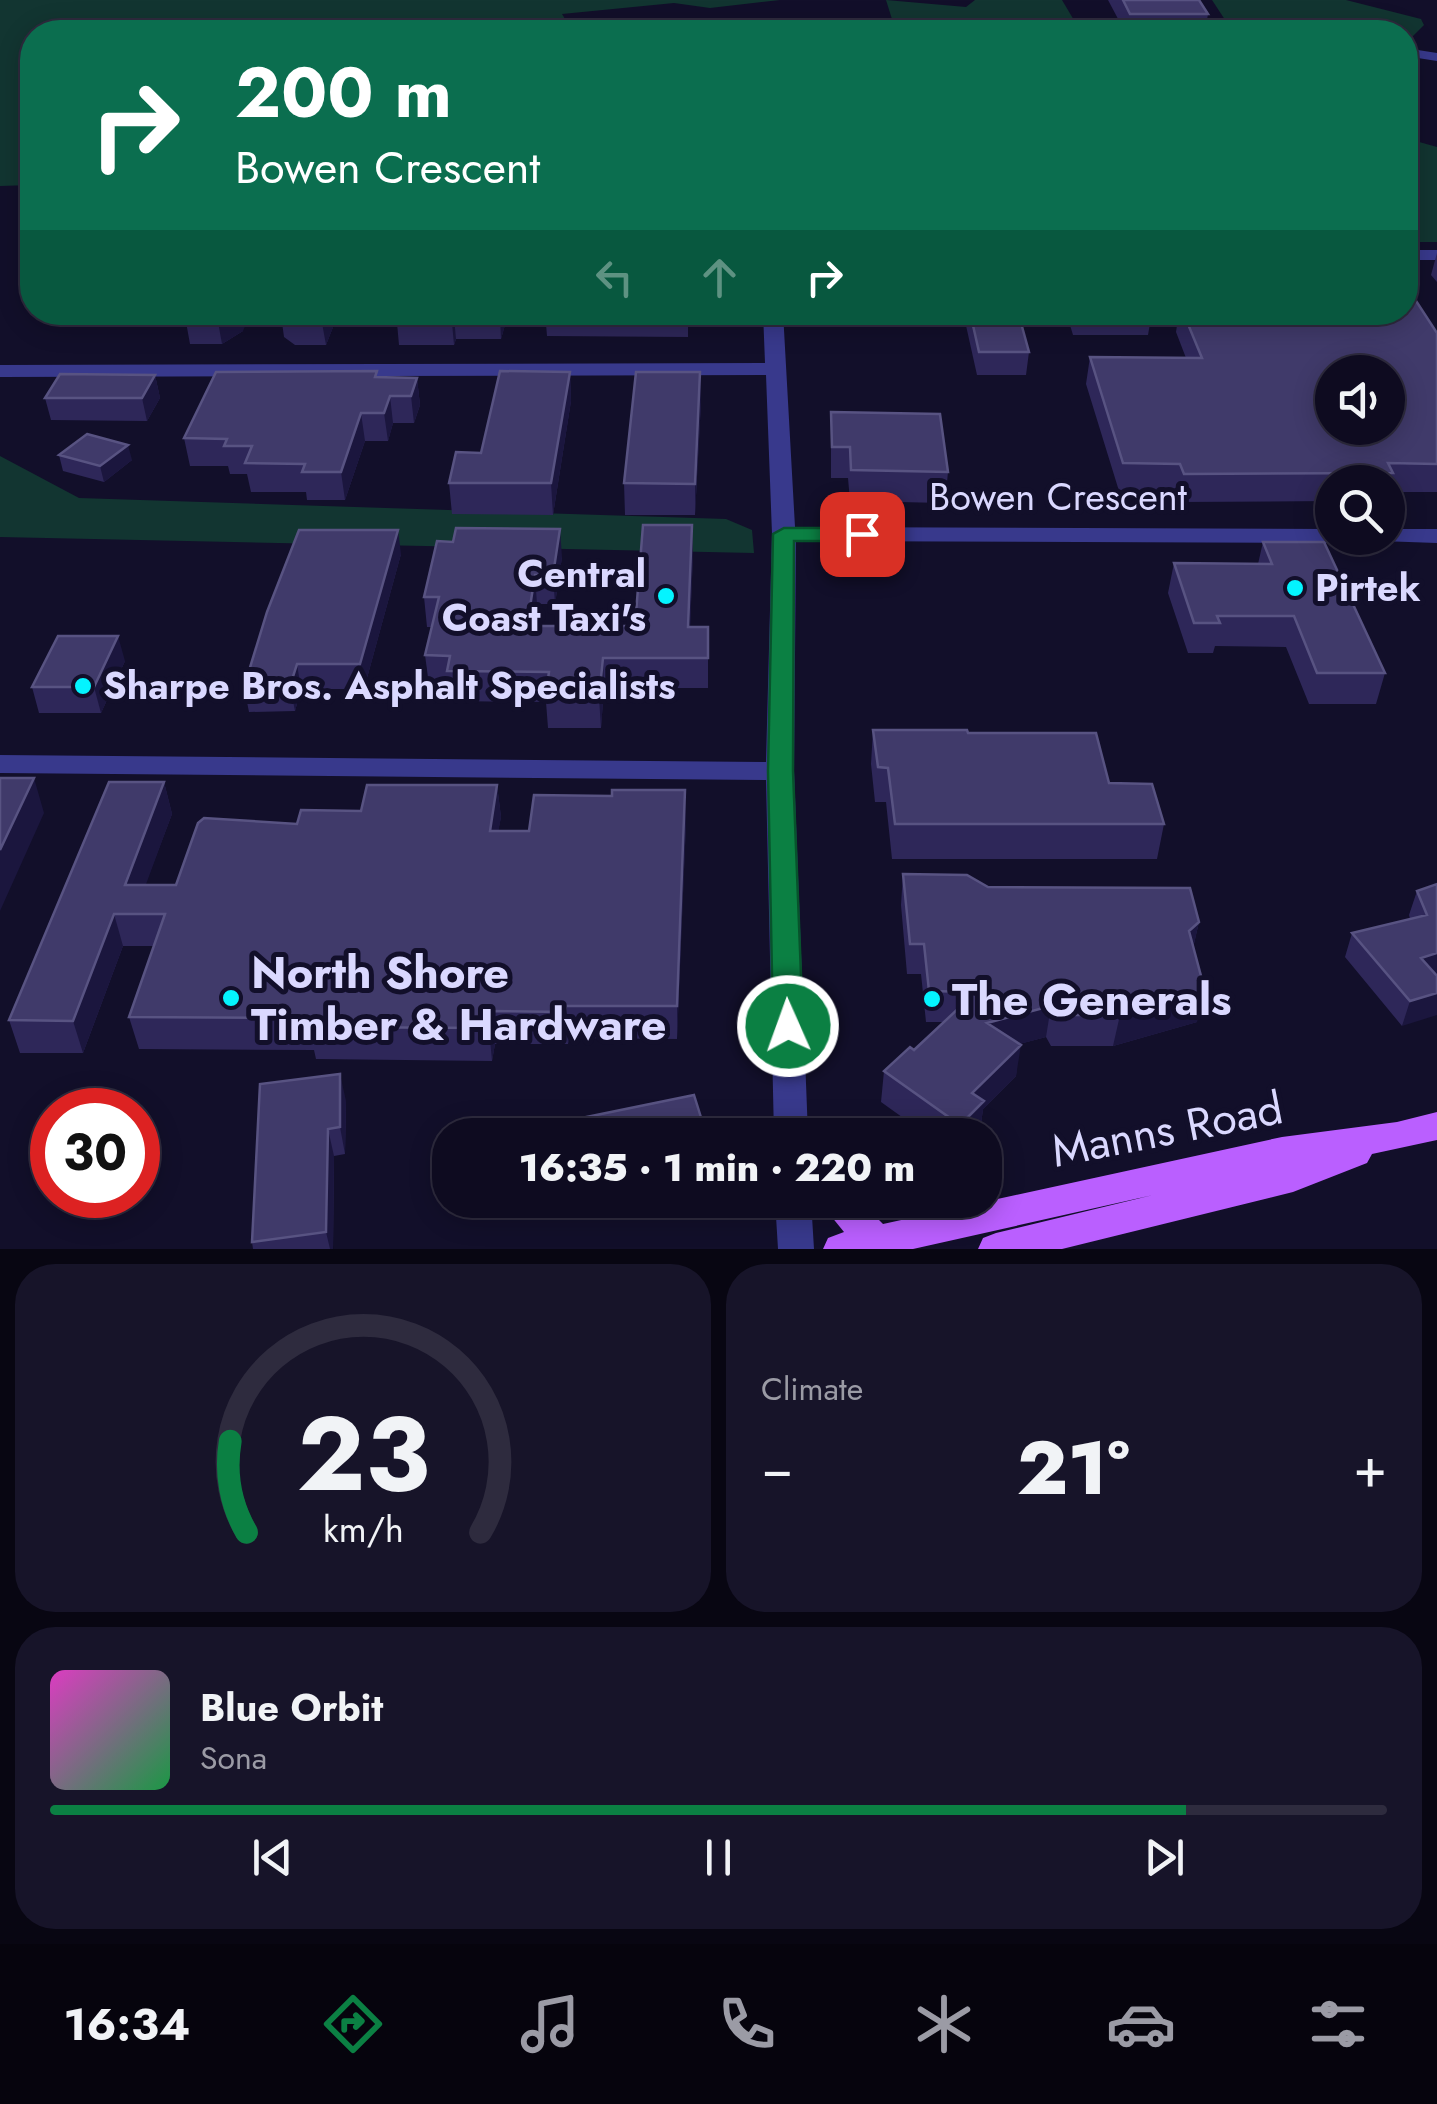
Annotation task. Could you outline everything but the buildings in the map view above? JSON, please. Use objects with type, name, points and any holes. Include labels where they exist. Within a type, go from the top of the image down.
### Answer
[{"type":"main road","name":"Manns Road","points":[[858,1245],[1282,1152],[1397,1136],[1437,1126]]},
{"type":"main road","name":"Manns Road","points":[[996,1249],[1293,1177],[1397,1136]]},
{"type":"main road","points":[[845,1218],[858,1245]]},
{"type":"street","points":[[773,325],[784,534],[780,771],[791,1118]]},
{"type":"street","points":[[0,371],[774,369]]},
{"type":"street","name":"Bowen Crescent","points":[[784,534],[1315,536]]},
{"type":"street","points":[[1405,536],[1437,536]]},
{"type":"street","points":[[0,764],[780,771]]},
{"type":"street","points":[[795,1218],[796,1249]]},
{"type":"green space","points":[[0,0],[780,0],[710,8],[674,3],[562,14],[566,20],[20,20],[20,185],[0,186]]},
{"type":"green space","points":[[886,0],[966,7],[975,0],[1062,0],[1074,20],[892,20]]},
{"type":"green space","points":[[1212,0],[1346,0],[1421,19],[1424,25],[1418,31],[1418,20],[1225,20]]},
{"type":"green space","points":[[1418,142],[1437,147],[1437,242],[1418,242]]},
{"type":"green space","points":[[0,456],[79,498],[726,519],[752,530],[754,553],[0,537]]},
{"type":"place","name":"Pirtek","points":[[1295,588]]},
{"type":"place","name":"Central Coast Taxi's","points":[[666,596]]},
{"type":"place","name":"Sharpe Bros. Asphalt Specialists","points":[[83,686]]},
{"type":"place","name":"North Shore Timber & Hardware","points":[[231,998]]},
{"type":"place","name":"The Generals","points":[[932,999]]},
{"type":"route","points":[[788,1026],[780,771],[784,534],[862,534]]}]
